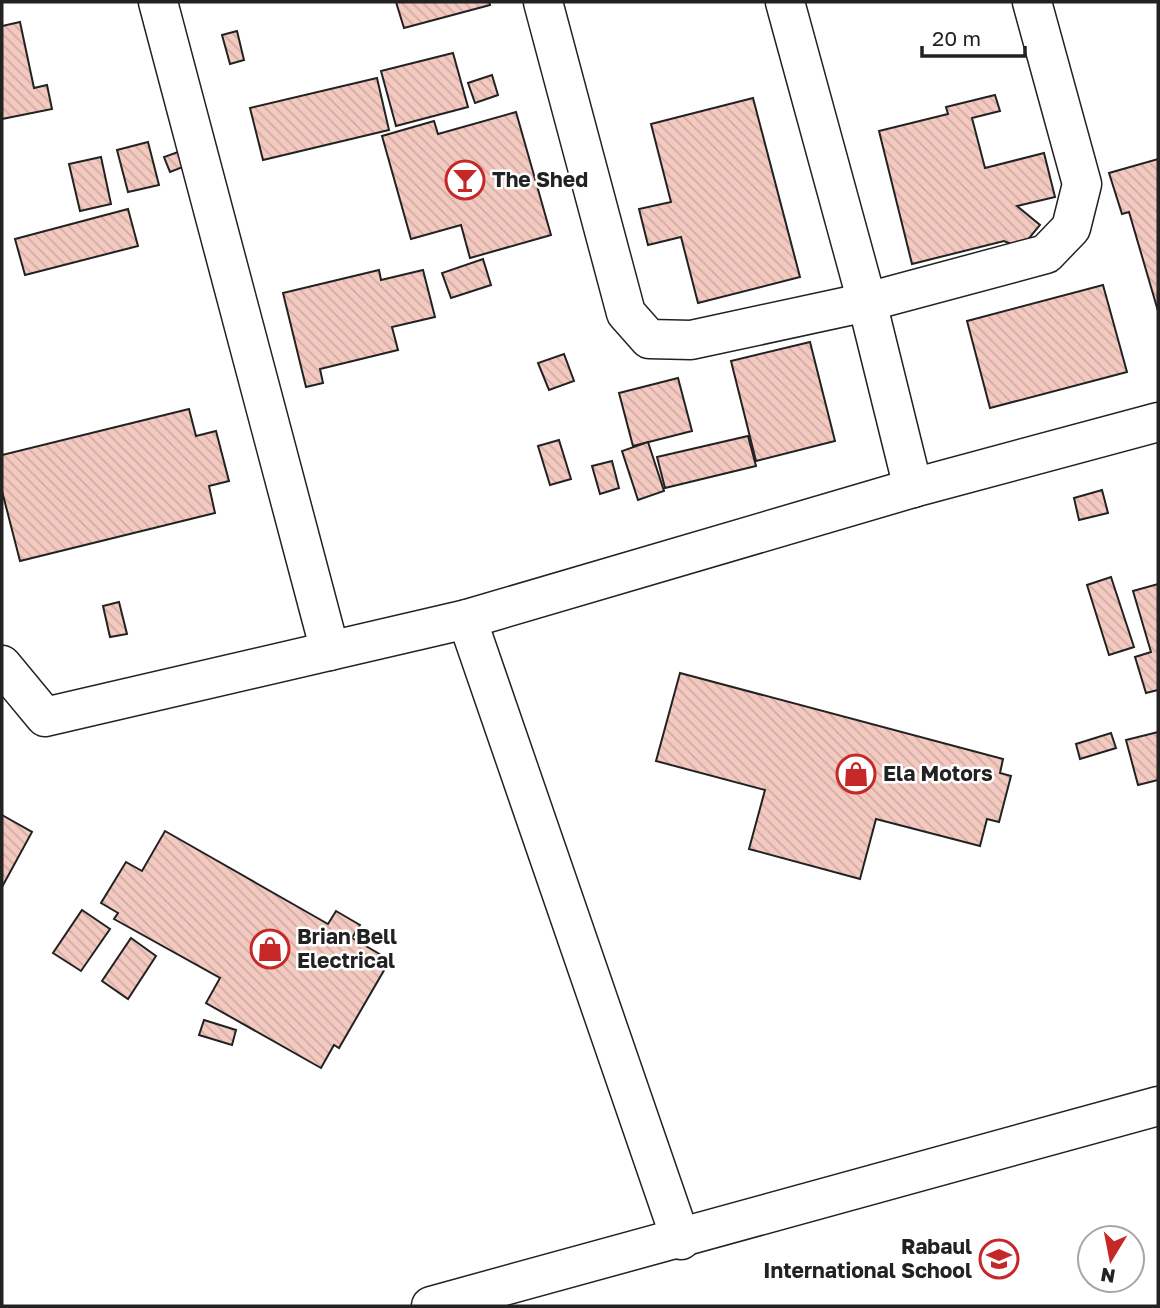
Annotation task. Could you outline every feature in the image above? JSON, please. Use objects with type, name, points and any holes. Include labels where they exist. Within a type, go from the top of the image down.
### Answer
[{"type":"street","points":[[158,2],[330,652]]},
{"type":"street","points":[[543,2],[626,313],[649,339],[691,340],[867,302],[1046,254],[1071,228],[1082,184],[1032,2]]},
{"type":"street","points":[[785,2],[867,302],[913,488]]},
{"type":"street","points":[[2,665],[45,717],[467,619],[913,488],[1158,422]]},
{"type":"street","points":[[467,619],[681,1240]]},
{"type":"street","points":[[431,1306],[681,1240],[1158,1106]]},
{"type":"building","points":[[396,2],[489,2],[490,5],[404,28]]},
{"type":"building","points":[[20,22],[34,88],[47,85],[52,109],[2,119],[2,26]]},
{"type":"building","points":[[237,31],[244,60],[230,64],[222,35]]},
{"type":"building","points":[[453,53],[468,107],[396,126],[381,71]]},
{"type":"building","points":[[492,75],[498,95],[475,103],[468,83]]},
{"type":"building","points":[[377,78],[389,130],[263,160],[250,108]]},
{"type":"building","points":[[995,95],[1000,111],[972,118],[985,168],[1044,153],[1055,197],[1017,206],[1040,225],[1021,248],[1004,241],[912,264],[879,131],[948,114],[946,107]]},
{"type":"building","points":[[753,98],[800,277],[698,303],[681,237],[648,245],[639,209],[671,202],[651,124]]},
{"type":"building","name":"The Shed","points":[[516,112],[551,235],[470,258],[461,225],[411,239],[382,136],[434,121],[438,134]]},
{"type":"building","points":[[148,142],[159,185],[128,192],[117,150]]},
{"type":"building","points":[[178,152],[183,167],[170,172],[164,157]]},
{"type":"building","points":[[101,157],[111,204],[80,211],[69,164]]},
{"type":"building","points":[[1158,159],[1158,311],[1129,212],[1122,214],[1109,173]]},
{"type":"building","points":[[128,209],[138,246],[25,275],[15,239]]},
{"type":"building","points":[[483,259],[491,285],[451,298],[442,273]]},
{"type":"building","points":[[379,270],[381,280],[423,270],[435,317],[392,327],[398,350],[320,369],[323,383],[306,387],[283,293]]},
{"type":"building","points":[[1103,285],[1127,372],[990,408],[967,321]]},
{"type":"building","points":[[810,342],[835,441],[756,461],[731,361]]},
{"type":"building","points":[[564,354],[574,381],[549,390],[538,363]]},
{"type":"building","points":[[678,378],[692,431],[633,446],[619,393]]},
{"type":"building","points":[[189,409],[196,436],[216,431],[229,481],[209,486],[215,513],[20,561],[2,491],[2,455]]},
{"type":"building","points":[[748,436],[756,466],[665,488],[657,457]]},
{"type":"building","points":[[559,440],[571,479],[550,485],[538,446]]},
{"type":"building","points":[[648,442],[664,491],[638,500],[622,451]]},
{"type":"building","points":[[612,461],[619,488],[600,494],[592,466]]},
{"type":"building","points":[[1102,490],[1108,513],[1079,520],[1074,498]]},
{"type":"building","points":[[1111,577],[1134,647],[1109,655],[1087,585]]},
{"type":"building","points":[[1158,584],[1158,690],[1146,693],[1135,657],[1151,652],[1133,591]]},
{"type":"building","points":[[119,602],[127,634],[110,637],[103,606]]},
{"type":"building","name":"Ela Motors","points":[[680,673],[1003,759],[1000,773],[1011,776],[999,822],[987,819],[980,846],[876,819],[860,879],[749,849],[765,790],[656,761]]},
{"type":"building","points":[[1158,732],[1158,780],[1138,785],[1126,740]]},
{"type":"building","points":[[1111,733],[1116,748],[1080,759],[1076,744]]},
{"type":"building","points":[[2,815],[32,832],[2,887]]},
{"type":"building","name":"Brian Bell Electrical","points":[[165,831],[328,924],[336,911],[360,925],[352,938],[390,960],[339,1048],[334,1045],[321,1068],[206,1003],[220,978],[114,919],[118,913],[101,903],[126,862],[142,871]]},
{"type":"building","points":[[82,910],[110,929],[81,971],[53,953]]},
{"type":"building","points":[[131,938],[156,956],[128,999],[102,981]]},
{"type":"building","points":[[204,1020],[236,1030],[232,1045],[199,1035]]},
{"type":"place","name":"The Shed","points":[[465,180]]},
{"type":"place","name":"Ela Motors","points":[[856,774]]},
{"type":"place","name":"Brian Bell Electrical","points":[[270,949]]},
{"type":"place","name":"Rabaul International School","points":[[999,1259]]}]
